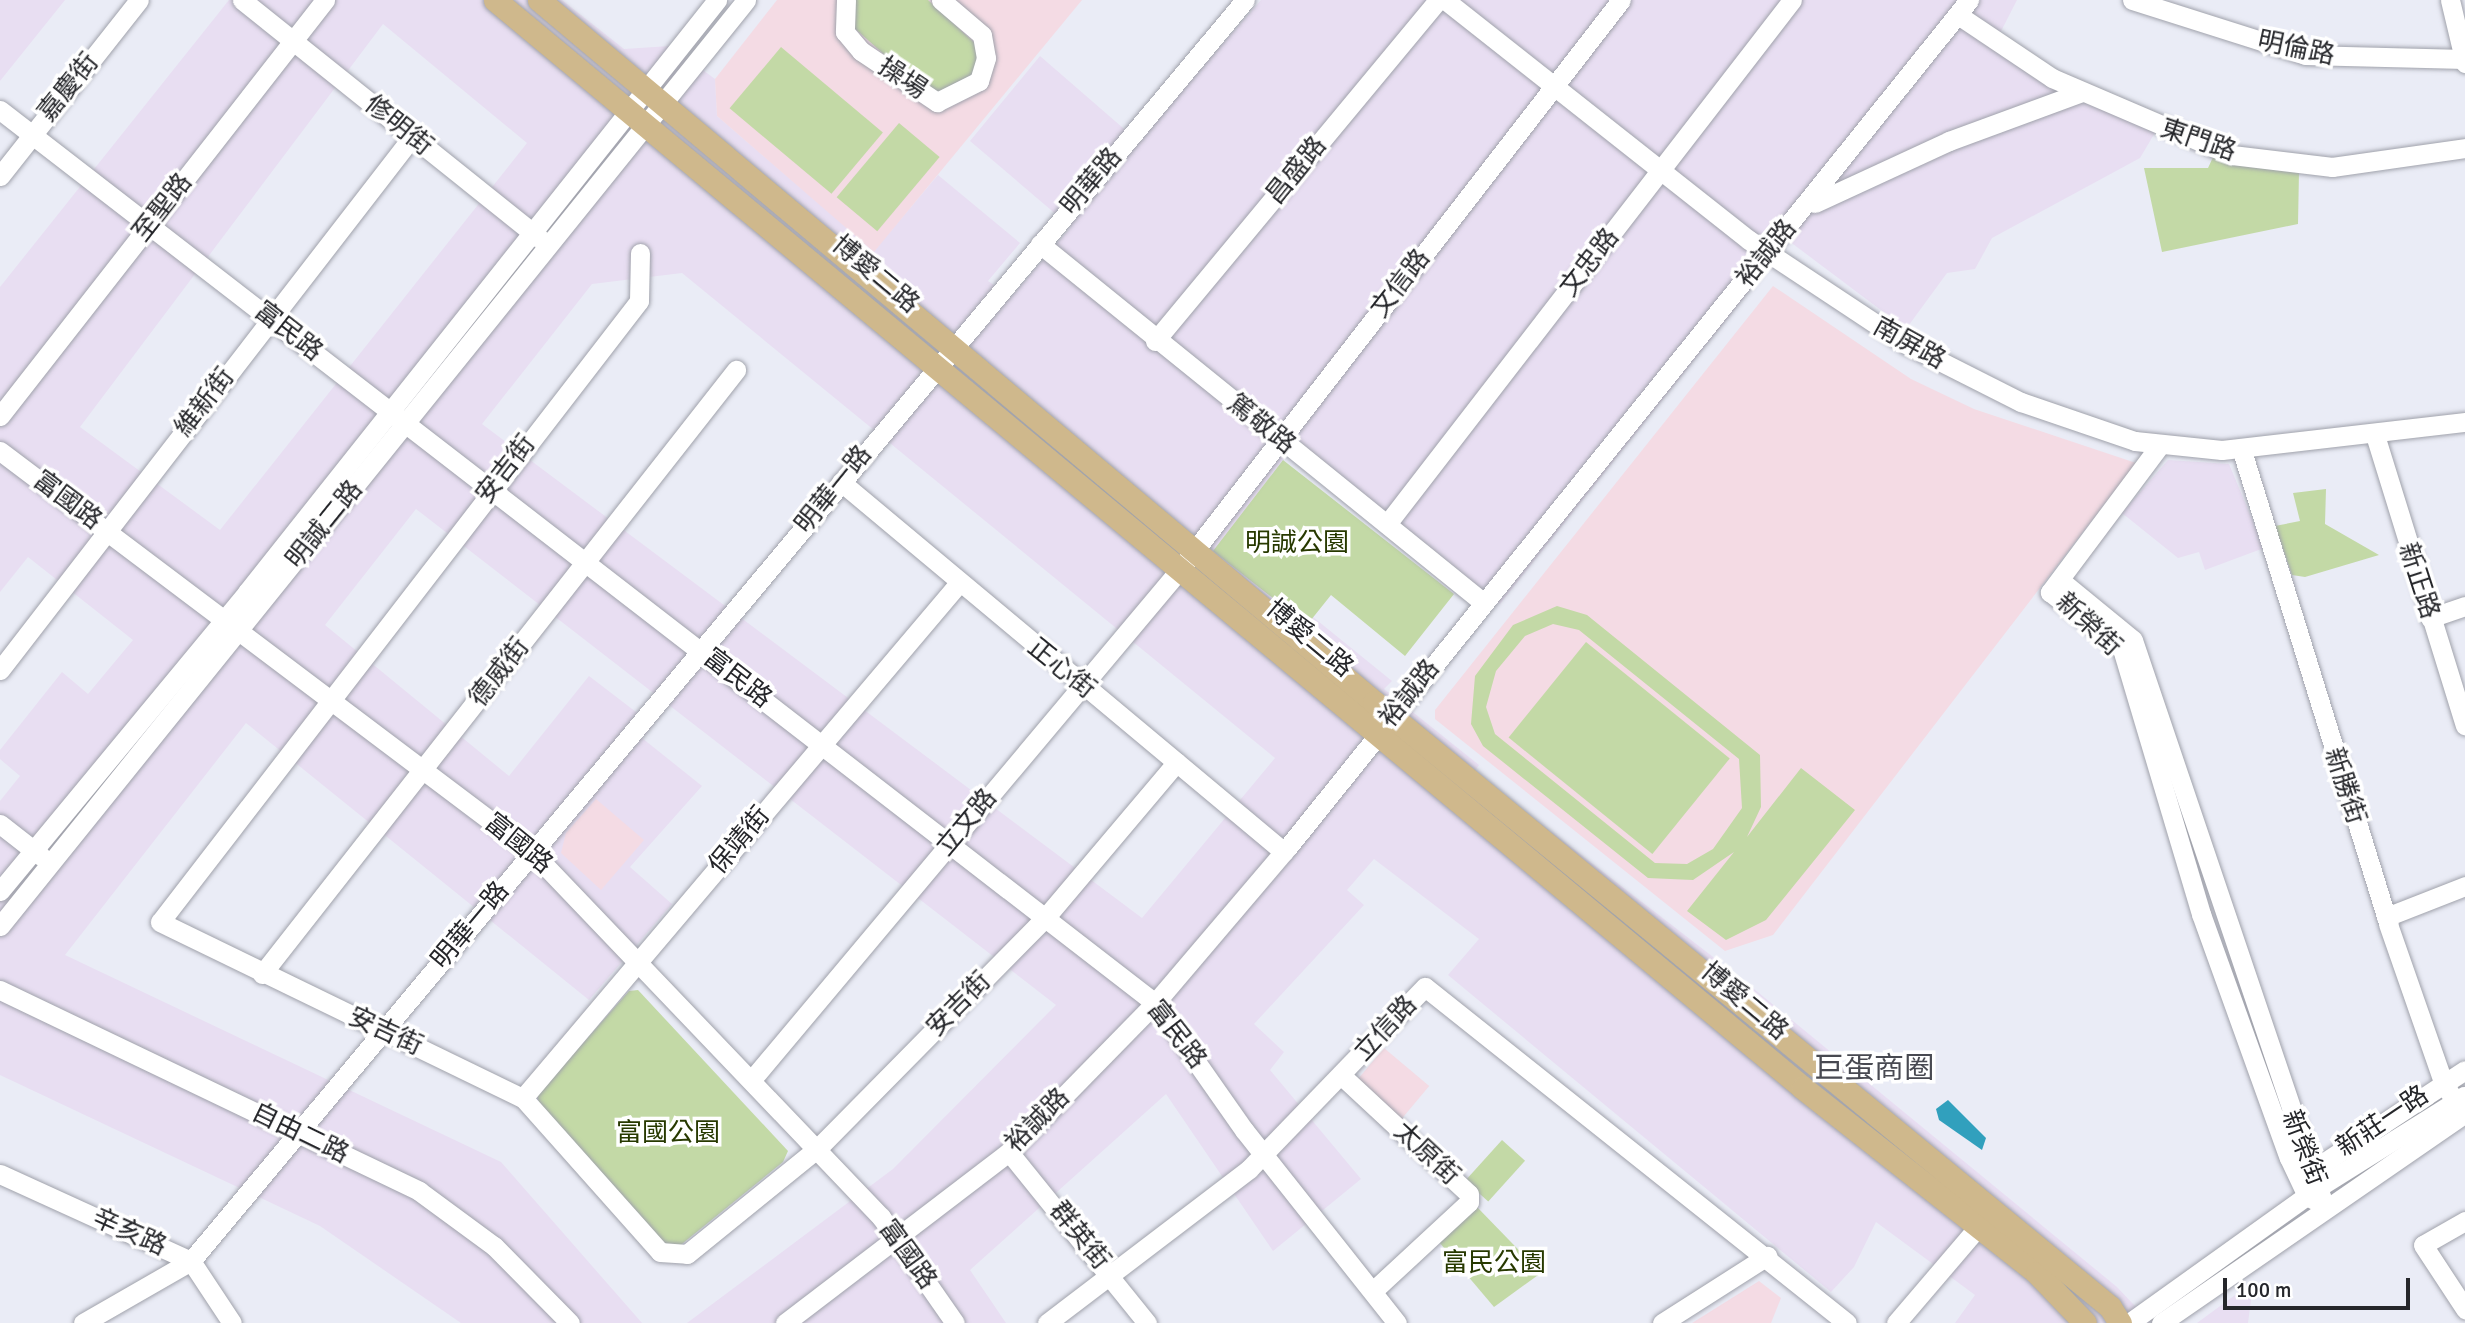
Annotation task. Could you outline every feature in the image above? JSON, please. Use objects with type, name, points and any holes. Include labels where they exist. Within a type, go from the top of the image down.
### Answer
[{"type":"main road","name":"博愛二路","points":[[495,0],[938,365],[1188,559],[2068,1301],[2085,1323]]},
{"type":"main road","name":"博愛二路","points":[[539,0],[647,86],[955,344],[1188,559]]},
{"type":"main road","name":"博愛二路","points":[[1385,725],[2072,1275],[2120,1323]]},
{"type":"street","name":"嘉慶街","points":[[0,176],[139,0]]},
{"type":"street","name":"修明街","points":[[242,0],[550,248]]},
{"type":"street","name":"至聖路","points":[[0,416],[325,0]]},
{"type":"street","name":"明誠二路","points":[[0,926],[231,626],[389,411],[717,0]]},
{"type":"street","name":"明誠二路","points":[[0,891],[33,850],[408,425],[746,0]]},
{"type":"street","name":"操場","points":[[846,0],[845,32],[861,51],[937,102],[979,81],[986,58],[982,35],[941,0]]},
{"type":"street","name":"明華路","points":[[938,365],[1245,0]]},
{"type":"street","name":"昌盛路","points":[[1155,341],[1438,0]]},
{"type":"street","name":"南屏路","points":[[1444,0],[1660,174],[1769,252],[1885,331],[2013,399],[2160,444],[2242,451],[2465,422]]},
{"type":"street","name":"文信路","points":[[1188,559],[1620,0]]},
{"type":"street","name":"文忠路","points":[[1387,524],[1793,0]]},
{"type":"street","name":"明倫路","points":[[2132,0],[2305,55],[2465,61]]},
{"type":"street","points":[[2450,0],[2465,61]]},
{"type":"street","name":"東門路","points":[[1964,7],[2082,92],[2198,144],[2267,162],[2391,163],[2465,148]]},
{"type":"street","name":"裕誠路","points":[[785,1323],[1009,1152],[1155,1003],[1284,852],[1803,211],[1964,7]]},
{"type":"street","points":[[1803,211],[1949,141],[2082,92]]},
{"type":"street","name":"富民路","points":[[0,110],[1155,1003],[1265,1154],[1397,1323]]},
{"type":"street","name":"維新街","points":[[0,670],[412,137]]},
{"type":"street","name":"篤敬路","points":[[1040,244],[1155,341],[1484,603]]},
{"type":"street","name":"安吉街","points":[[640,253],[639,301],[327,698],[160,922],[262,974],[523,1098],[660,1252],[687,1254],[818,1148],[1045,918],[1177,762]]},
{"type":"street","name":"明華一路","points":[[83,1323],[191,1261],[302,1135],[382,1031],[702,652],[938,365]]},
{"type":"street","name":"德威街","points":[[262,974],[424,772],[736,370]]},
{"type":"street","name":"新正路","points":[[2375,435],[2465,726]]},
{"type":"street","name":"新榮街","points":[[2160,444],[2055,586],[2122,649],[2210,911],[2317,1196]]},
{"type":"street","name":"富國路","points":[[0,451],[533,853],[754,1077],[818,1148],[898,1238],[955,1323]]},
{"type":"street","name":"新勝街","points":[[2242,451],[2386,917],[2443,1082],[2462,1106]]},
{"type":"street","name":"正心街","points":[[841,482],[958,584],[1284,852]]},
{"type":"street","name":"立文路","points":[[754,1077],[1188,559]]},
{"type":"street","name":"保靖街","points":[[523,1098],[958,584]]},
{"type":"street","points":[[2430,618],[2465,606]]},
{"type":"street","points":[[0,824],[50,863]]},
{"type":"street","points":[[2386,917],[2465,887]]},
{"type":"street","name":"自由二路","points":[[0,990],[302,1135],[450,1211],[570,1323]]},
{"type":"street","name":"立信路","points":[[1047,1323],[1265,1154],[1342,1076],[1416,994],[1433,990],[1767,1256]]},
{"type":"street","name":"新莊一路","points":[[2161,1323],[2317,1196],[2320,1165],[2465,1070]]},
{"type":"street","name":"太原街","points":[[1342,1076],[1469,1194],[1469,1202],[1373,1291]]},
{"type":"street","name":"新莊一路","points":[[2129,1323],[2317,1196],[2462,1106]]},
{"type":"street","name":"群英街","points":[[1009,1152],[1147,1323]]},
{"type":"street","name":"辛亥路","points":[[0,1174],[191,1261],[232,1323]]},
{"type":"street","points":[[2465,1221],[2423,1245],[2465,1309]]},
{"type":"street","points":[[1896,1323],[1978,1227]]},
{"type":"street","points":[[1662,1323],[1767,1256],[1847,1323]]},
{"type":"shaded area","points":[[0,0],[65,0],[0,81]]},
{"type":"shaded area","points":[[229,0],[562,0],[624,49],[670,46],[715,79],[717,116],[874,251],[938,175],[1020,243],[988,281],[1011,297],[1071,227],[970,141],[1040,56],[1138,141],[1261,0],[2017,0],[1996,41],[2156,131],[2140,158],[1992,238],[1975,269],[1947,273],[1906,329],[1789,241],[1500,604],[1297,441],[1251,502],[1308,624],[1313,617],[1392,681],[1384,689],[1479,765],[1474,772],[1748,984],[2117,1287],[2151,1323],[1955,1323],[1975,1295],[1876,1222],[1854,1267],[1831,1292],[1448,975],[1479,939],[1374,859],[1347,890],[1364,905],[1254,1024],[1284,1052],[1270,1070],[1361,1179],[1273,1251],[1166,1094],[970,1270],[1006,1323],[687,1323],[893,1169],[1056,1005],[416,509],[325,625],[509,776],[589,676],[653,725],[642,738],[702,786],[630,867],[672,904],[589,1000],[246,723],[65,955],[501,1162],[642,1323],[461,1323],[320,1226],[0,1075],[0,801],[20,776],[0,759],[0,750],[62,672],[88,694],[133,640],[28,557],[0,592],[0,287]],"holes":[[[383,24],[527,143],[220,530],[80,427]],[[682,273],[1275,758],[1142,918],[482,424],[592,284]]]},
{"type":"shaded area","points":[[777,0],[1082,0],[874,252],[717,116],[715,79]]},
{"type":"shaded area","points":[[1773,286],[1911,379],[1974,409],[2136,463],[1773,935],[1725,951],[1435,719],[1435,710]]},
{"type":"shaded area","points":[[2168,460],[2229,464],[2264,548],[2205,570],[2199,552],[2178,558],[2122,513]]},
{"type":"shaded area","points":[[596,799],[644,840],[601,890],[561,853],[566,833]]},
{"type":"shaded area","points":[[1384,1048],[1429,1086],[1400,1120],[1355,1082]]},
{"type":"shaded area","points":[[1759,1281],[1781,1298],[1771,1323],[1692,1323]]},
{"type":"shaded area","points":[[2242,1290],[2251,1300],[2248,1323],[2197,1323]]},
{"type":"green space","points":[[854,0],[928,0],[980,48],[973,78],[945,93],[922,88],[852,26]]},
{"type":"green space","points":[[781,47],[883,132],[831,194],[730,108]]},
{"type":"green space","points":[[899,123],[940,157],[877,231],[837,197]]},
{"type":"green space","points":[[2214,155],[2299,172],[2298,224],[2162,252],[2144,168],[2208,168]]},
{"type":"green space","name":"明誠公園","points":[[1283,460],[1454,594],[1405,656],[1331,595],[1307,625],[1213,551]]},
{"type":"green space","points":[[2326,489],[2325,524],[2379,555],[2305,577],[2292,575],[2275,526],[2300,521],[2293,493]]},
{"type":"green space","points":[[1557,606],[1587,615],[1760,755],[1761,807],[1747,837],[1801,768],[1855,810],[1766,920],[1726,940],[1687,911],[1734,852],[1693,880],[1648,878],[1483,746],[1471,724],[1475,676],[1513,625]],"holes":[[[1553,624],[1579,630],[1739,759],[1742,808],[1713,849],[1687,864],[1655,863],[1495,734],[1486,707],[1496,671],[1525,636]]]},
{"type":"green space","points":[[1586,642],[1730,758],[1652,854],[1509,738]]},
{"type":"green space","name":"富國公園","points":[[638,990],[788,1151],[783,1162],[677,1248],[666,1246],[540,1107],[537,1095],[629,991]]},
{"type":"green space","points":[[1502,1140],[1525,1161],[1488,1202],[1465,1181]]},
{"type":"green space","name":"富民公園","points":[[1477,1207],[1541,1273],[1494,1307],[1439,1242]]},
{"type":"water","points":[[1948,1100],[1986,1138],[1982,1150],[1939,1120],[1936,1109]]},
{"type":"district","name":"巨蛋商圈","points":[[1874,1069]]}]
